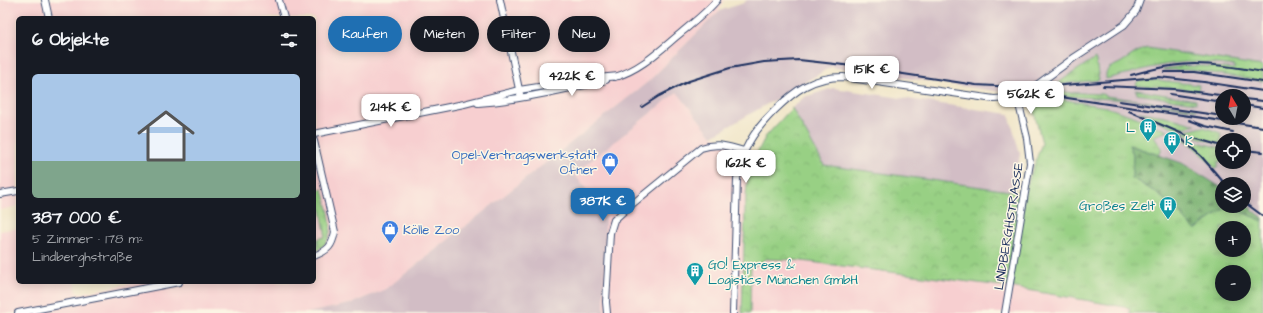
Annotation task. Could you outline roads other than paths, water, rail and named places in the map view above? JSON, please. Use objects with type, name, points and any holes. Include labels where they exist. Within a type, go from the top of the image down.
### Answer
[{"type":"street","points":[[45,0],[49,16]]},
{"type":"street","points":[[279,0],[283,16]]},
{"type":"street","points":[[500,0],[521,98]]},
{"type":"street","points":[[464,104],[521,98],[595,83],[618,76],[638,67],[655,55],[697,20],[717,0]]},
{"type":"street","points":[[733,312],[737,179],[740,163],[749,141],[759,127],[787,98],[803,86],[822,79],[837,77],[994,99],[1016,96],[1030,89],[1124,25],[1136,11],[1140,0]]},
{"type":"street","points":[[316,134],[464,104],[519,90],[618,76]]},
{"type":"street","name":"LINDBERGHSTRASSE","points":[[1005,313],[1030,163],[1027,138],[1016,96]]},
{"type":"street","points":[[607,313],[606,302],[609,239],[614,220],[701,148],[719,144],[744,151]]},
{"type":"street","points":[[316,150],[335,232],[332,244],[322,253],[316,255]]},
{"type":"street","points":[[0,194],[16,191]]},
{"type":"street","points":[[18,313],[169,284]]},
{"type":"railway","points":[[642,107],[659,96],[689,81],[730,68],[764,62],[799,60],[844,65],[976,85],[1015,87],[1052,86],[1159,77],[1263,91]]},
{"type":"railway","points":[[1131,75],[1163,67],[1195,64],[1221,65],[1263,72]]},
{"type":"railway","points":[[1164,72],[1194,72],[1263,82]]},
{"type":"railway","points":[[1103,86],[1174,89],[1215,94]]},
{"type":"railway","points":[[1020,91],[1263,127]]},
{"type":"railway","points":[[1170,94],[1215,101]]},
{"type":"railway","points":[[1251,100],[1263,101]]},
{"type":"railway","points":[[1119,101],[1215,115]]},
{"type":"railway","points":[[1251,106],[1263,108]]},
{"type":"railway","points":[[1129,111],[1190,137],[1215,144]]},
{"type":"railway","points":[[1189,120],[1205,126],[1233,132]]},
{"type":"railway","points":[[1177,135],[1201,156],[1219,177]]},
{"type":"railway","points":[[1251,151],[1263,152]]},
{"type":"railway","points":[[1251,207],[1263,216]]},
{"type":"place","name":"L","points":[[1148,142]]},
{"type":"place","name":"K","points":[[1172,155]]},
{"type":"place","name":"Opel-Vertragswerkstatt Ofner","points":[[610,176]]},
{"type":"place","name":"Großes Zelt","points":[[1168,220]]},
{"type":"place","name":"Kölle Zoo","points":[[390,244]]},
{"type":"place","name":"GO! Express & Logistics München GmbH","points":[[695,286]]}]
